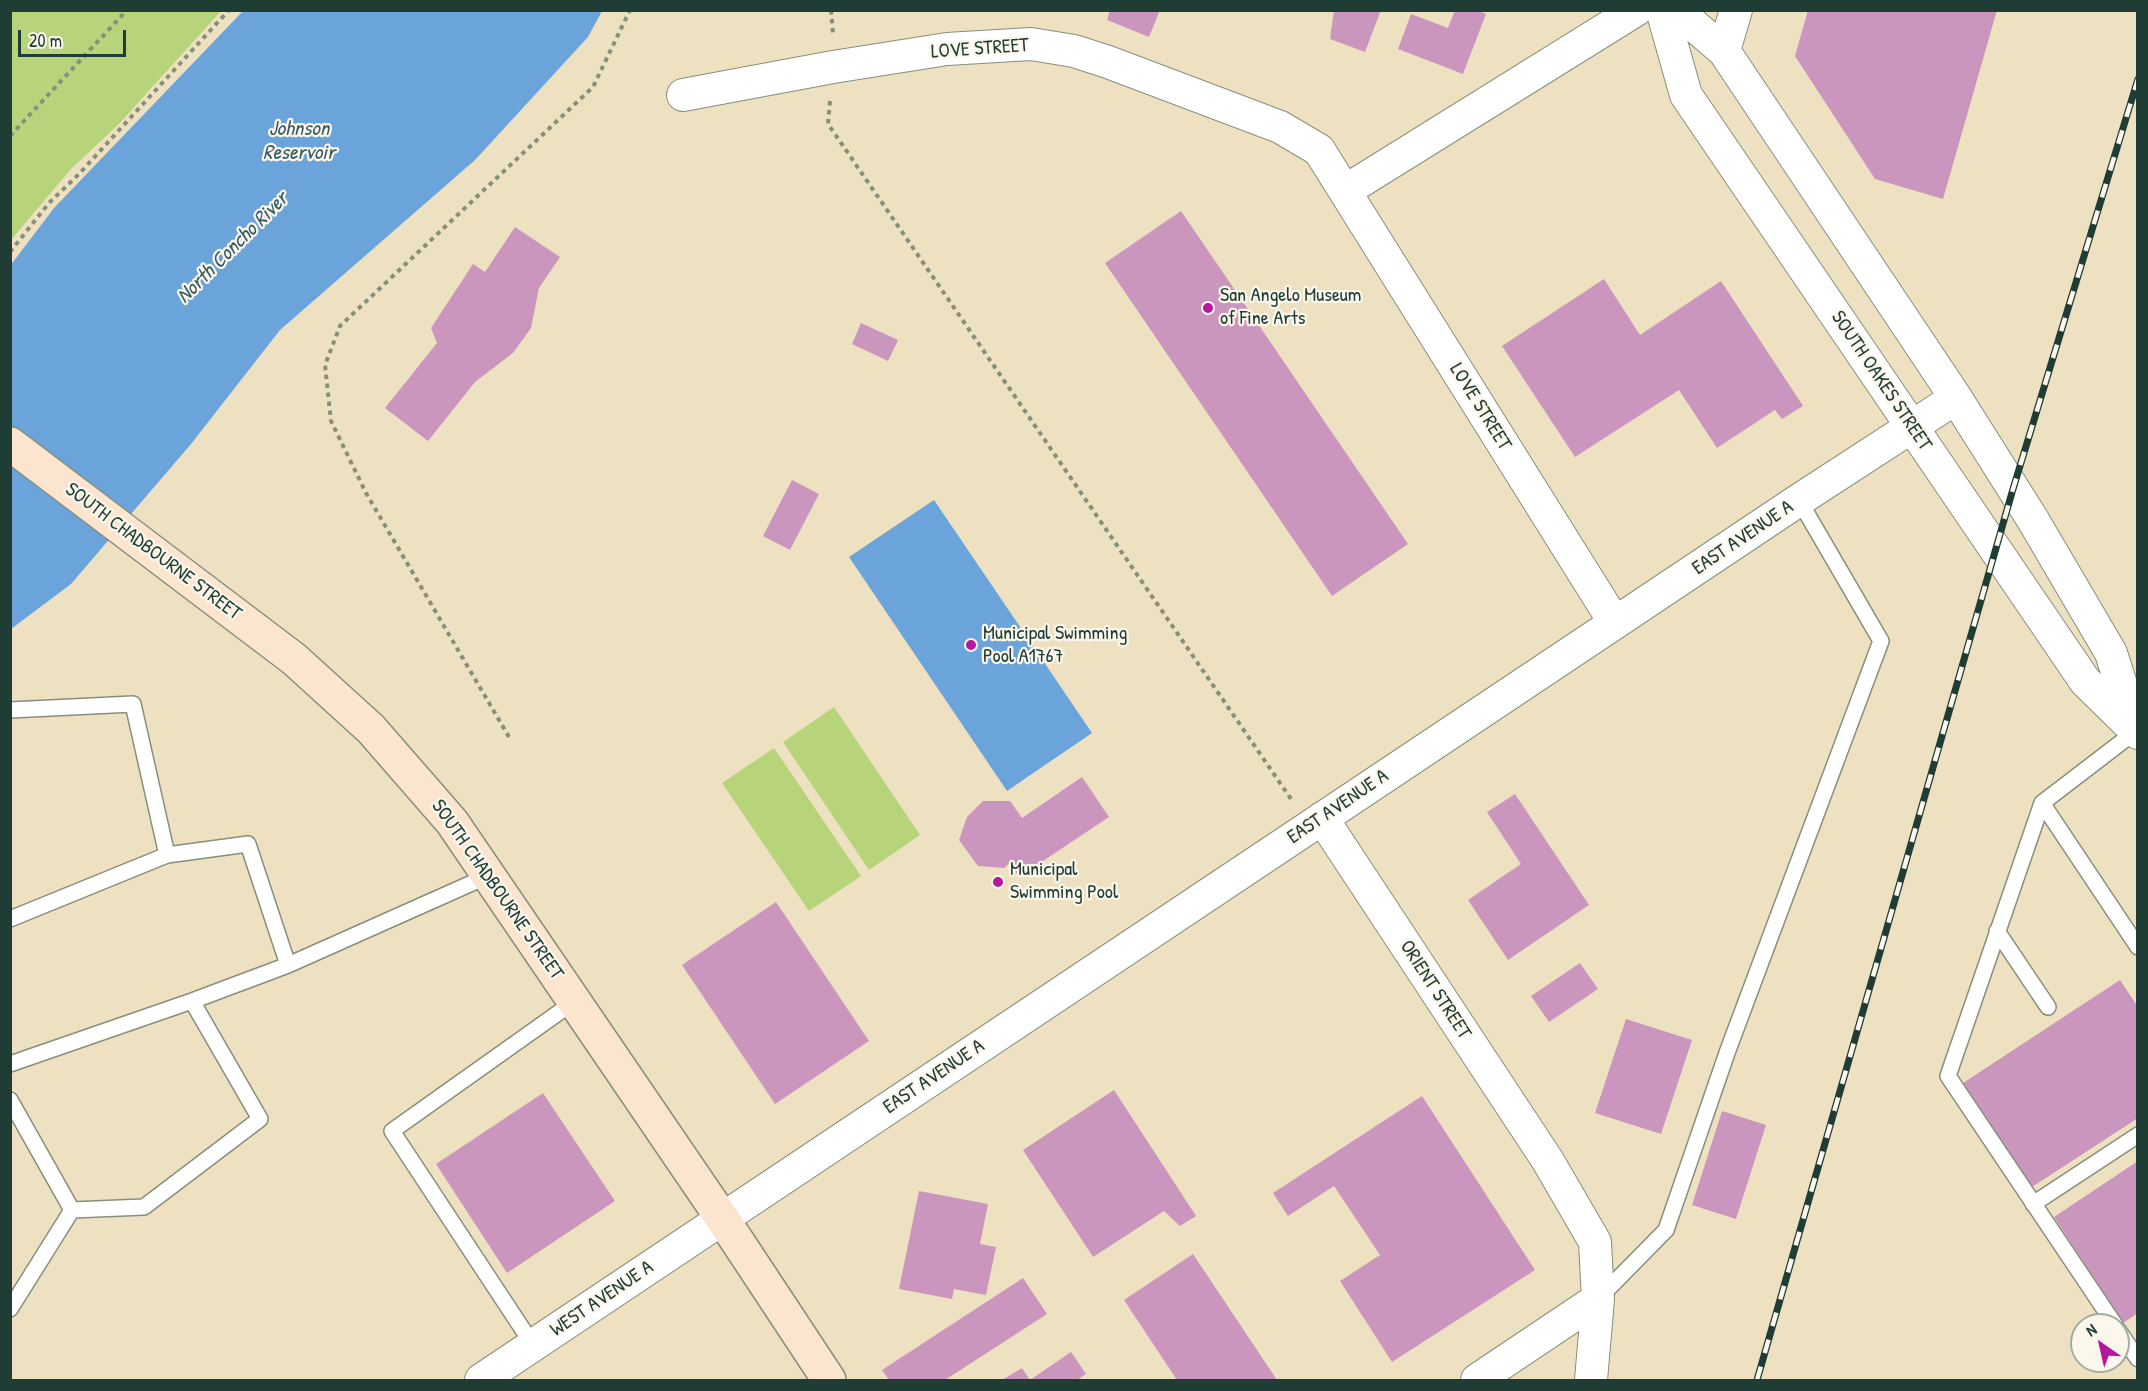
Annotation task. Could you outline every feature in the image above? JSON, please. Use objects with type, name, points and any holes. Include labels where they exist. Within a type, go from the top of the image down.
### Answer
[{"type":"main road","name":"SOUTH CHADBOURNE STREET","points":[[10,444],[294,659],[371,729],[452,822],[490,875],[830,1380]]},
{"type":"street","points":[[1345,191],[1636,10]]},
{"type":"street","name":"SOUTH OAKES STREET","points":[[1662,10],[1686,95],[2085,681],[2137,731]]},
{"type":"street","points":[[1676,10],[1724,51],[1956,398],[2033,520],[2111,653],[2137,731]]},
{"type":"street","points":[[1724,51],[1736,10]]},
{"type":"street","name":"LOVE STREET","points":[[683,95],[833,67],[947,49],[1031,44],[1074,51],[1280,127],[1319,150],[1615,623]]},
{"type":"street","name":"EAST AVENUE A","points":[[722,1218],[1799,500],[1956,398]]},
{"type":"street","name":"ORIENT STREET","points":[[1316,822],[1548,1161],[1595,1242],[1598,1299],[1591,1380]]},
{"type":"street","name":"WEST AVENUE A","points":[[481,1380],[722,1218]]},
{"type":"street","points":[[1477,1380],[1598,1299]]},
{"type":"lane","points":[[1598,1299],[1666,1230],[1732,1039],[1881,641],[1799,500]]},
{"type":"lane","points":[[10,710],[133,704],[168,855]]},
{"type":"lane","points":[[2107,1313],[1948,1076],[2042,804],[2137,731]]},
{"type":"lane","points":[[2042,804],[2138,947]]},
{"type":"lane","points":[[10,919],[168,855],[248,843],[288,965]]},
{"type":"lane","points":[[10,1064],[288,965],[490,875]]},
{"type":"lane","points":[[1997,931],[2048,1007]]},
{"type":"lane","points":[[72,1210],[144,1207],[260,1119],[192,1001]]},
{"type":"lane","points":[[533,1345],[392,1131],[575,1001]]},
{"type":"lane","points":[[10,1100],[72,1210]]},
{"type":"lane","points":[[2033,1204],[2138,1135]]},
{"type":"lane","points":[[10,1309],[72,1210]]},
{"type":"path","points":[[10,136],[127,10]]},
{"type":"path","points":[[10,252],[50,203],[87,166],[229,10]]},
{"type":"path","points":[[509,737],[366,493],[331,421],[325,365],[340,326],[593,87],[630,10]]},
{"type":"path","points":[[831,10],[834,46],[828,124],[1316,822]]},
{"type":"green space","points":[[11,10],[221,11],[119,124],[71,169],[11,240]]},
{"type":"green space","points":[[834,707],[920,835],[869,870],[783,742]]},
{"type":"green space","points":[[774,748],[861,876],[809,911],[722,783]]},
{"type":"water","name":"Johnson Reservoir","points":[[243,11],[602,11],[588,37],[475,160],[280,330],[191,444],[71,584],[11,629],[10,266],[54,208]]},
{"type":"water","name":"Municipal Swimming Pool A1767","points":[[934,500],[1092,733],[1007,791],[849,557]]},
{"type":"building","points":[[1110,10],[1160,10],[1149,37],[1107,20]]},
{"type":"building","points":[[1334,10],[1381,10],[1365,52],[1330,39]]},
{"type":"building","points":[[1455,10],[1477,10],[1486,14],[1463,74],[1398,49],[1411,14],[1448,28]]},
{"type":"building","points":[[1808,10],[1997,10],[1943,199],[1875,179],[1795,56]]},
{"type":"building","points":[[1181,211],[1408,544],[1332,596],[1105,263]]},
{"type":"building","points":[[515,227],[560,257],[539,288],[531,328],[513,353],[475,382],[428,441],[385,408],[437,343],[431,328],[473,264],[485,272]]},
{"type":"building","points":[[1604,279],[1640,335],[1721,281],[1803,406],[1782,419],[1775,410],[1717,448],[1679,390],[1575,457],[1502,346]]},
{"type":"building","points":[[861,323],[898,340],[888,361],[852,344]]},
{"type":"building","points":[[792,480],[819,494],[790,550],[763,536]]},
{"type":"building","points":[[1082,777],[1109,817],[1019,877],[1010,863],[1004,868],[978,866],[959,840],[967,817],[983,801],[1010,801],[1022,818]]},
{"type":"building","points":[[1515,794],[1589,905],[1508,960],[1468,900],[1521,864],[1487,812]]},
{"type":"building","points":[[776,902],[869,1041],[775,1104],[682,965]]},
{"type":"building","points":[[1580,963],[1598,989],[1549,1022],[1531,996]]},
{"type":"building","points":[[2120,980],[2138,1007],[2138,1118],[2029,1189],[1960,1085]]},
{"type":"building","points":[[1626,1019],[1692,1040],[1661,1134],[1595,1113]]},
{"type":"building","points":[[1114,1090],[1196,1216],[1180,1226],[1164,1211],[1093,1257],[1023,1150]]},
{"type":"building","points":[[543,1093],[615,1201],[507,1273],[436,1164]]},
{"type":"building","points":[[1422,1096],[1535,1270],[1392,1362],[1340,1281],[1380,1255],[1334,1186],[1288,1216],[1273,1193]]},
{"type":"building","points":[[1722,1111],[1766,1125],[1736,1219],[1692,1205]]},
{"type":"building","points":[[2138,1161],[2138,1313],[2130,1318],[2130,1313],[2116,1313],[2054,1217]]},
{"type":"building","points":[[919,1191],[988,1204],[980,1244],[996,1247],[986,1295],[954,1289],[952,1299],[899,1289]]},
{"type":"building","points":[[1193,1254],[1277,1380],[1177,1380],[1124,1300]]},
{"type":"building","points":[[1023,1278],[1047,1314],[945,1380],[889,1380],[882,1370]]},
{"type":"building","points":[[1071,1352],[1086,1374],[1077,1380],[1030,1380]]},
{"type":"building","points":[[1022,1368],[1030,1380],[1002,1380]]},
{"type":"railway","points":[[1757,1380],[2013,489],[2138,79]]},
{"type":"place","name":"San Angelo Museum of Fine Arts","points":[[1208,308]]},
{"type":"place","name":"Municipal Swimming Pool A1767","points":[[971,645]]},
{"type":"place","name":"Municipal Swimming Pool","points":[[998,882]]},
{"type":"water label","name":"North Concho River","points":[[233,248]]}]
